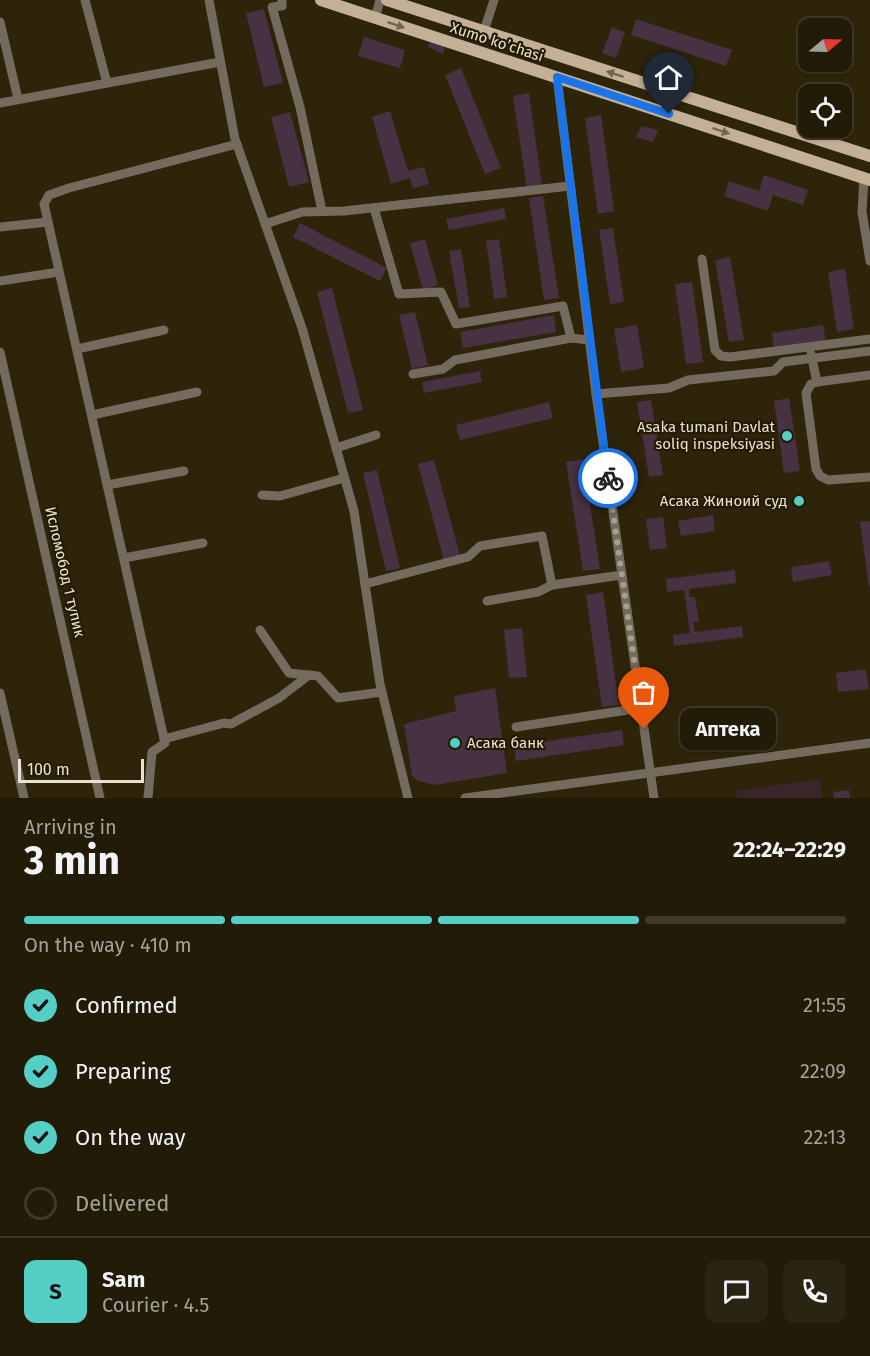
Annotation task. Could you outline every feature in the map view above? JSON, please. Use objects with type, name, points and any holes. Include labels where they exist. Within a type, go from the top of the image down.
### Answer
[{"type":"main road","name":"Xumo ko’chasi","points":[[321,0],[335,2],[375,18],[867,179]]},
{"type":"main road","name":"Xumo ko’chasi","points":[[387,0],[870,156]]},
{"type":"main road","points":[[852,173],[856,152]]},
{"type":"street","points":[[85,0],[107,83]]},
{"type":"street","points":[[209,0],[237,144],[302,328],[354,511],[382,692],[408,798]]},
{"type":"street","points":[[282,0],[282,6],[272,7],[300,107],[322,211]]},
{"type":"street","points":[[375,18],[380,0]]},
{"type":"street","points":[[484,31],[494,0]]},
{"type":"street","points":[[0,22],[18,99]]},
{"type":"street","points":[[0,103],[220,62]]},
{"type":"street","points":[[557,77],[596,394],[654,798]]},
{"type":"street","points":[[148,798],[152,752],[165,743],[44,204],[49,195],[237,144]]},
{"type":"street","points":[[867,179],[862,212],[870,261]]},
{"type":"street","points":[[265,224],[302,212],[374,208],[570,186]]},
{"type":"street","points":[[374,208],[399,294],[441,292],[456,324],[563,306],[570,338]]},
{"type":"street","points":[[0,227],[48,222]]},
{"type":"street","points":[[702,259],[716,350],[721,356],[730,357],[870,339]]},
{"type":"street","points":[[0,281],[59,272]]},
{"type":"street","points":[[76,349],[164,330]]},
{"type":"street","points":[[414,374],[443,369],[455,360],[570,338],[589,340]]},
{"type":"street","points":[[810,347],[817,382]]},
{"type":"street","points":[[596,394],[669,388],[688,380],[774,371],[783,362],[870,351]]},
{"type":"street","name":"Исломобод 1 тупик","points":[[0,352],[100,798]]},
{"type":"street","points":[[870,375],[817,382],[811,384],[806,393],[819,476],[828,480],[870,477]]},
{"type":"street","points":[[92,415],[197,392]]},
{"type":"street","points":[[336,448],[376,435]]},
{"type":"street","points":[[107,485],[184,471]]},
{"type":"street","points":[[262,495],[280,496],[344,478]]},
{"type":"street","points":[[365,584],[468,557],[480,546],[542,536],[552,585]]},
{"type":"street","points":[[124,558],[203,543]]},
{"type":"street","points":[[487,601],[538,592],[552,585],[622,575]]},
{"type":"street","points":[[260,630],[289,673],[318,676],[338,698],[382,692]]},
{"type":"street","points":[[164,739],[224,723],[231,724],[279,698],[309,675]]},
{"type":"street","points":[[0,693],[24,798]]},
{"type":"street","points":[[516,727],[641,708]]},
{"type":"street","points":[[465,798],[870,743]]},
{"type":"shaded area","points":[[820,779],[823,798],[737,798],[736,791]]},
{"type":"building","points":[[264,9],[283,83],[264,87],[246,13]]},
{"type":"building","points":[[636,19],[732,50],[726,66],[631,35]]},
{"type":"building","points":[[612,27],[625,32],[616,58],[602,53]]},
{"type":"building","points":[[364,37],[405,50],[400,68],[358,56]]},
{"type":"building","points":[[430,39],[445,46],[443,54],[428,47]]},
{"type":"building","points":[[461,68],[501,168],[485,174],[445,75]]},
{"type":"building","points":[[529,93],[542,187],[527,189],[513,96]]},
{"type":"building","points":[[390,111],[408,171],[424,167],[429,184],[413,188],[410,178],[391,184],[372,117]]},
{"type":"building","points":[[290,112],[309,182],[289,187],[271,117]]},
{"type":"building","points":[[601,115],[614,211],[598,214],[585,118]]},
{"type":"building","points":[[641,126],[658,130],[653,142],[636,137]]},
{"type":"building","points":[[764,175],[808,190],[803,205],[773,195],[768,211],[724,196],[729,181],[759,191]]},
{"type":"building","points":[[543,196],[559,298],[544,300],[529,198]]},
{"type":"building","points":[[504,208],[506,219],[449,230],[446,219]]},
{"type":"building","points":[[300,223],[387,268],[380,281],[293,237]]},
{"type":"building","points":[[613,228],[624,302],[610,304],[599,230]]},
{"type":"building","points":[[425,239],[438,285],[423,290],[410,243]]},
{"type":"building","points":[[499,239],[507,297],[494,299],[486,241]]},
{"type":"building","points":[[461,249],[470,307],[459,308],[449,251]]},
{"type":"building","points":[[730,257],[744,340],[729,342],[715,260]]},
{"type":"building","points":[[845,269],[854,329],[837,332],[828,272]]},
{"type":"building","points":[[692,282],[703,362],[686,364],[675,284]]},
{"type":"building","points":[[332,288],[363,410],[348,413],[317,292]]},
{"type":"building","points":[[415,312],[428,365],[412,369],[399,315]]},
{"type":"building","points":[[554,315],[556,332],[463,348],[460,332]]},
{"type":"building","points":[[637,325],[644,368],[621,372],[614,329]]},
{"type":"building","points":[[823,325],[826,342],[774,349],[772,333]]},
{"type":"building","points":[[480,371],[482,382],[424,393],[422,382]]},
{"type":"building","name":"Asaka tumani Davlat soliq inspeksiyasi","points":[[789,398],[800,471],[784,473],[774,401]]},
{"type":"building","points":[[651,400],[663,475],[649,477],[637,402]]},
{"type":"building","points":[[549,402],[553,418],[460,440],[456,425]]},
{"type":"building","points":[[583,459],[600,569],[583,571],[566,462]]},
{"type":"building","points":[[434,460],[460,555],[444,560],[418,464]]},
{"type":"building","points":[[377,470],[400,568],[386,571],[363,473]]},
{"type":"building","points":[[713,515],[715,531],[681,536],[678,521]]},
{"type":"building","points":[[663,517],[667,548],[650,550],[646,519]]},
{"type":"building","points":[[870,521],[870,586],[869,587],[860,522]]},
{"type":"building","points":[[829,561],[832,575],[793,582],[791,567]]},
{"type":"building","points":[[735,570],[736,583],[689,589],[690,597],[695,597],[699,622],[693,622],[695,632],[742,626],[743,637],[674,646],[673,635],[690,633],[684,590],[667,592],[666,579]]},
{"type":"building","points":[[603,592],[619,705],[602,707],[586,595]]},
{"type":"building","points":[[522,628],[527,677],[509,678],[504,630]]},
{"type":"building","points":[[866,669],[869,689],[838,692],[836,673]]},
{"type":"building","name":"Асака банк","points":[[495,688],[507,773],[435,785],[418,781],[412,776],[404,724],[456,711],[454,696]]},
{"type":"building","points":[[622,730],[624,745],[516,761],[514,746]]},
{"type":"building","points":[[849,790],[850,798],[834,798],[833,792]]},
{"type":"way so far","points":[[608,478],[644,729]]},
{"type":"place","name":"Asaka tumani Davlat soliq inspeksiyasi","points":[[787,436]]},
{"type":"place","name":"Асака Жиноий суд","points":[[799,501]]},
{"type":"place","name":"Аптека","points":[[644,729]]},
{"type":"place","name":"Асака банк","points":[[455,743]]},
{"type":"route","points":[[608,478],[557,77],[669,114]]}]
